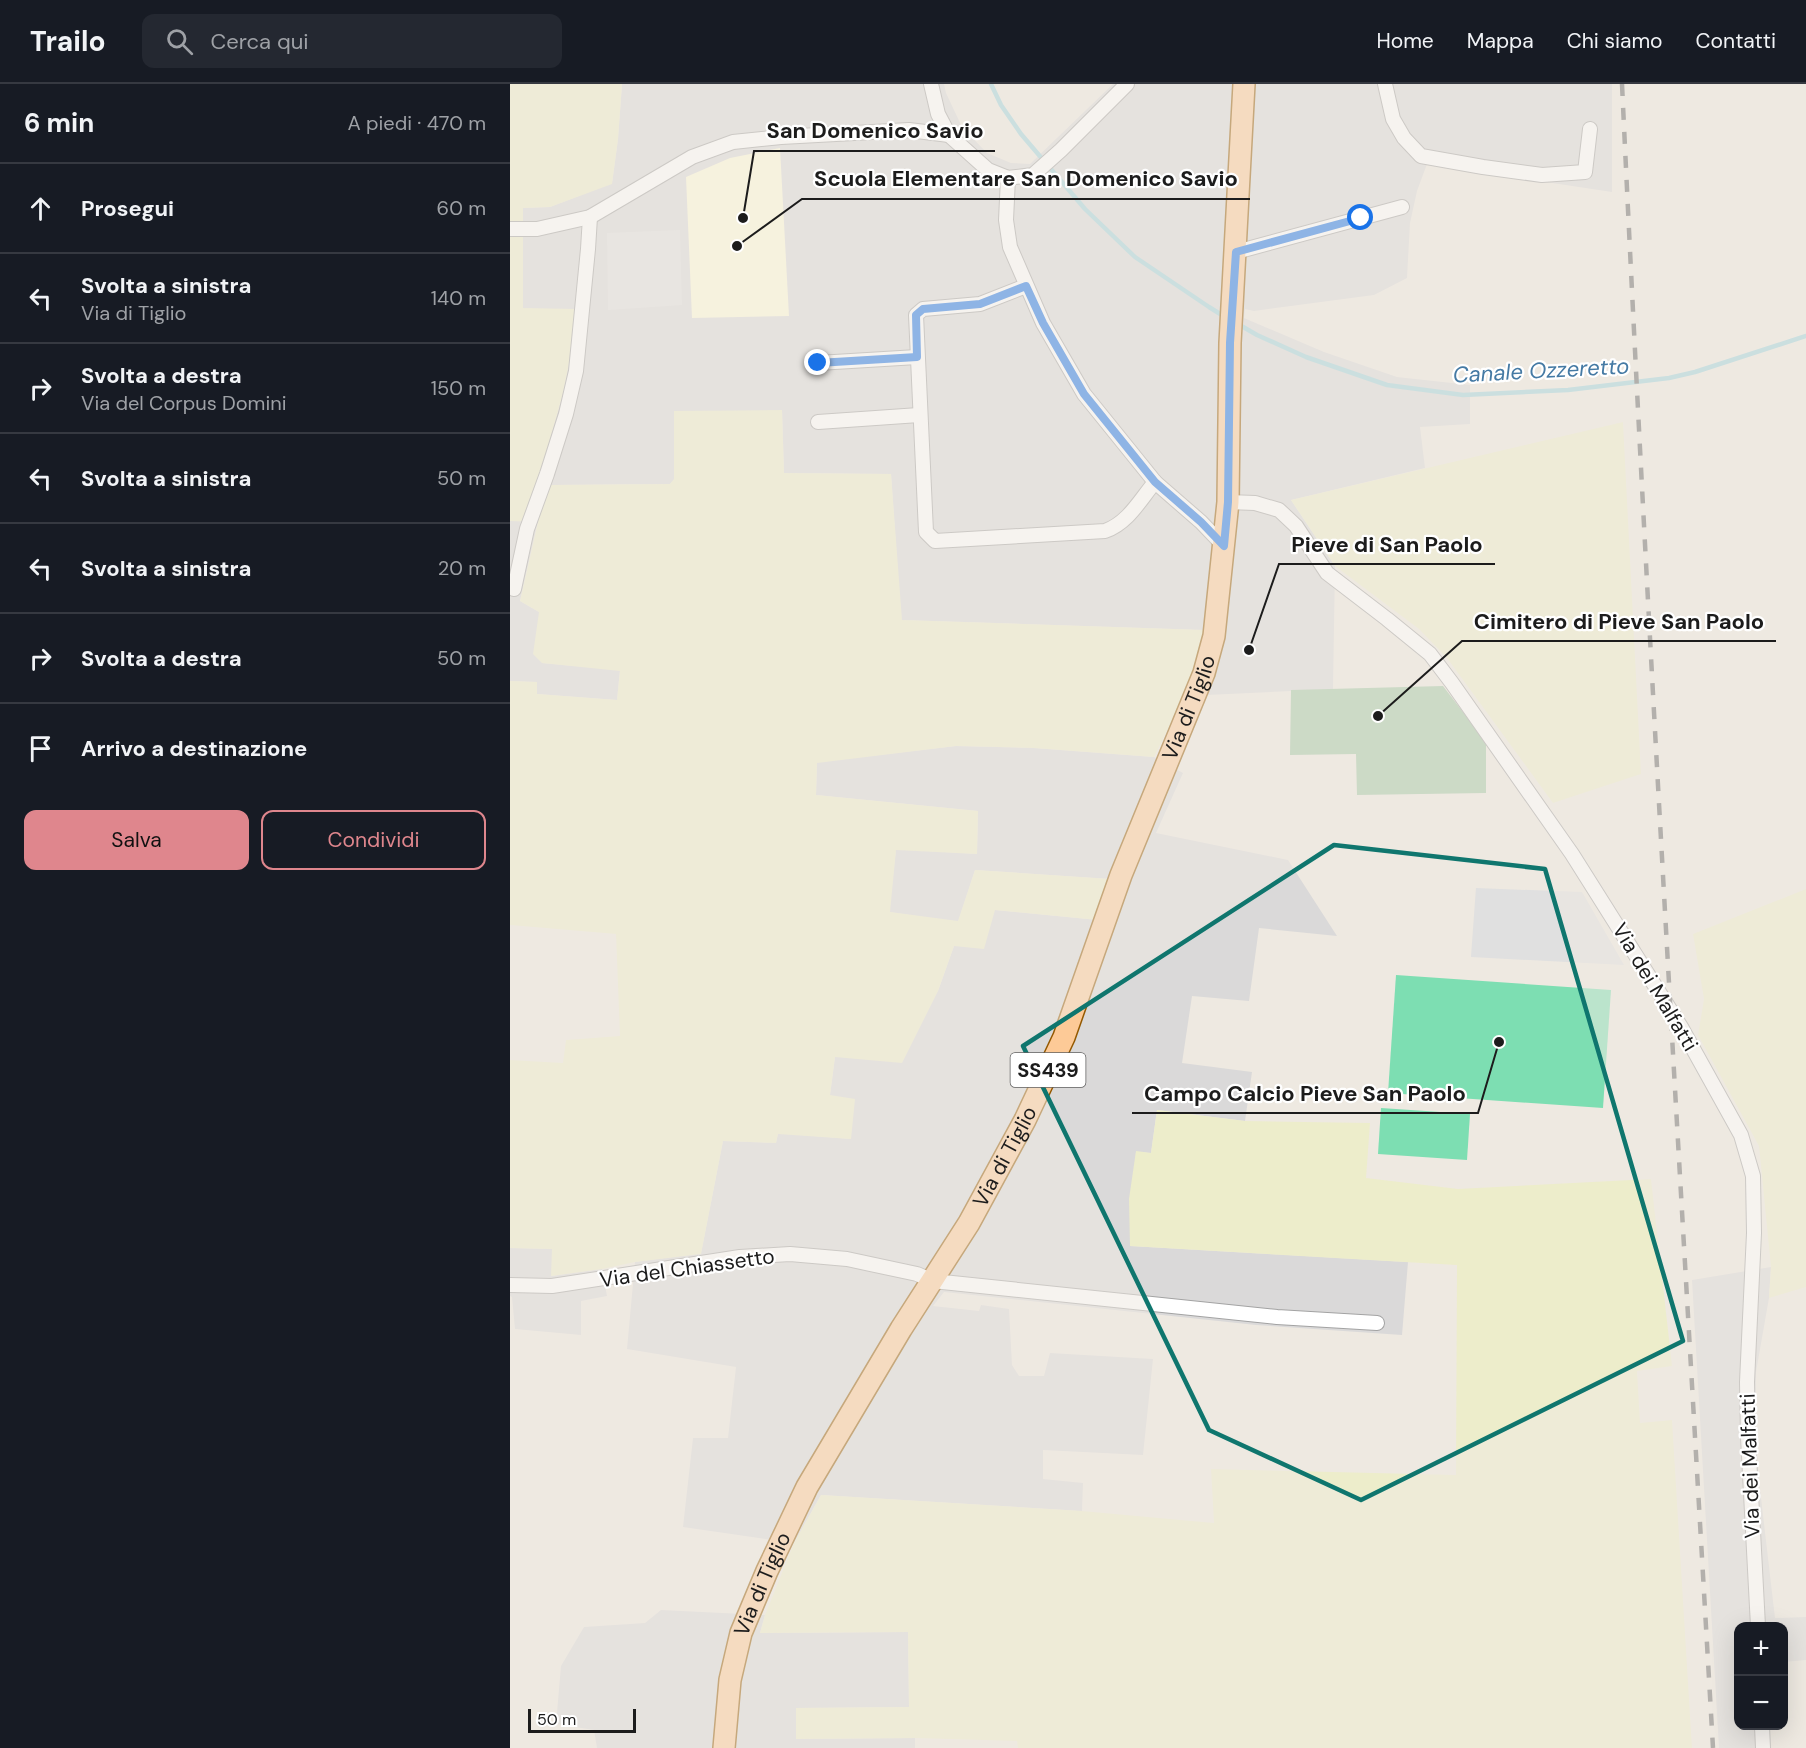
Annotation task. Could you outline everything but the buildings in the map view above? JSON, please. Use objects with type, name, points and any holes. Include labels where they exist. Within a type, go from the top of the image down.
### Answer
[{"type":"main road","name":"Via di Tiglio","points":[[724,1748],[730,1680],[736,1652],[741,1633],[767,1571],[807,1487],[898,1334],[969,1223],[1025,1120],[1064,1037],[1121,875],[1204,673],[1214,636],[1228,502],[1230,343],[1244,84]]},
{"type":"street","points":[[931,84],[938,114],[949,135],[988,170],[1008,178],[1033,175],[1062,150],[1127,84]]},
{"type":"street","points":[[1385,84],[1393,119],[1404,138],[1420,156],[1542,175],[1585,171],[1590,129]]},
{"type":"street","points":[[510,229],[537,229],[590,217],[692,157],[733,142],[909,130],[949,135]]},
{"type":"street","points":[[1008,178],[1006,220],[1010,247],[1043,323],[1084,394],[1155,482],[1201,522],[1224,546]]},
{"type":"street","points":[[1236,252],[1402,207]]},
{"type":"street","points":[[514,589],[527,529],[566,414],[576,371],[590,217]]},
{"type":"street","points":[[1026,286],[980,304],[923,309],[916,315],[926,532],[935,541],[1105,531],[1115,528],[1126,519],[1155,482]]},
{"type":"street","points":[[818,363],[917,357]]},
{"type":"street","points":[[818,422],[919,415]]},
{"type":"street","name":"Via dei Malfatti","points":[[1228,502],[1255,503],[1279,510],[1296,526],[1328,573],[1430,654],[1572,854],[1680,1027],[1741,1135],[1753,1176],[1754,1233],[1747,1382],[1758,1622]]},
{"type":"street","name":"Via del Chiassetto","points":[[510,1285],[552,1286],[740,1257],[790,1254],[847,1260],[917,1274],[933,1281]]},
{"type":"street","points":[[933,1281],[1277,1317],[1377,1323]]},
{"type":"street","points":[[1762,1730],[1763,1748]]},
{"type":"highlighted area","points":[[1334,845],[1545,869],[1683,1341],[1361,1500],[1209,1430],[1023,1046]]},
{"type":"shaded area","points":[[622,84],[944,84],[962,127],[987,153],[1011,163],[1030,164],[1113,84],[1612,84],[1612,192],[1427,164],[1417,191],[1410,223],[1407,278],[1374,295],[1254,311],[1245,309],[1244,318],[1324,352],[1397,377],[1470,385],[1470,424],[1420,427],[1425,468],[1291,500],[1335,566],[1333,689],[1207,695],[1188,688],[1203,630],[901,620],[891,474],[784,473],[782,411],[675,412],[674,480],[670,484],[551,485],[537,483],[563,393],[575,310],[523,309],[523,208],[550,207],[612,183]]},
{"type":"shaded area","points":[[780,148],[789,316],[692,318],[686,177],[730,158]]},
{"type":"shaded area","points":[[680,230],[682,305],[608,310],[607,233]]},
{"type":"shaded area","points":[[510,518],[538,521],[520,601],[539,612],[542,663],[620,670],[617,700],[537,694],[537,682],[510,681]]},
{"type":"shaded area","points":[[956,746],[1034,748],[1154,757],[1183,773],[1156,833],[1288,860],[1337,936],[1259,928],[1249,1001],[1192,996],[1182,1063],[1252,1072],[1245,1121],[1157,1110],[1151,1153],[1136,1152],[1131,1246],[1408,1262],[1402,1335],[1256,1325],[944,1292],[933,1306],[979,1311],[981,1305],[1009,1309],[1012,1365],[1019,1376],[1044,1376],[1050,1353],[1153,1359],[1143,1455],[1043,1450],[1043,1479],[1083,1483],[1082,1511],[821,1495],[794,1543],[683,1527],[693,1438],[728,1438],[736,1367],[627,1349],[635,1262],[701,1253],[723,1141],[776,1143],[778,1133],[851,1139],[830,1095],[835,1057],[938,991],[954,946],[995,910],[1098,920],[1110,879],[975,870],[958,922],[889,912],[896,849],[977,854],[978,811],[816,795],[817,762]]},
{"type":"shaded area","points":[[1476,888],[1582,892],[1624,965],[1471,957]]},
{"type":"shaded area","points":[[510,1248],[552,1249],[552,1276],[602,1269],[607,1296],[581,1301],[581,1335],[515,1329],[512,1297],[510,1296]]},
{"type":"shaded area","points":[[1771,1267],[1769,1298],[1756,1372],[1755,1446],[1775,1618],[1806,1617],[1806,1660],[1788,1662],[1788,1622],[1734,1622],[1734,1730],[1769,1730],[1769,1748],[1719,1748],[1692,1280]]},
{"type":"shaded area","points":[[661,1610],[765,1615],[760,1633],[908,1632],[909,1707],[796,1708],[796,1739],[915,1738],[915,1748],[597,1748],[594,1730],[556,1724],[561,1666],[584,1627],[645,1623]]},
{"type":"green space","points":[[510,84],[622,84],[612,184],[550,207],[523,208],[523,308],[575,309],[563,393],[538,483],[551,485],[670,484],[674,479],[674,411],[782,410],[784,473],[891,474],[902,620],[1204,630],[1188,688],[1154,757],[1034,748],[956,746],[817,763],[816,795],[978,811],[977,854],[896,850],[890,912],[958,921],[975,870],[1110,879],[1098,920],[995,910],[984,949],[954,946],[938,991],[902,1063],[835,1057],[830,1095],[855,1099],[851,1139],[778,1134],[776,1143],[723,1141],[701,1254],[551,1276],[552,1249],[510,1248],[510,1060],[563,1063],[566,1040],[620,1036],[616,934],[510,925],[510,681],[537,682],[537,694],[617,700],[620,671],[542,663],[533,654],[539,612],[520,601],[538,522],[510,521]]},
{"type":"green space","points":[[1623,422],[1641,774],[1553,803],[1447,658],[1419,629],[1335,566],[1291,500]]},
{"type":"green space","points":[[1443,686],[1486,742],[1486,793],[1357,795],[1356,754],[1290,755],[1291,690]]},
{"type":"green space","points":[[1806,889],[1806,1287],[1769,1298],[1771,1267],[1759,1146],[1698,1035],[1704,999],[1693,934]]},
{"type":"green space","points":[[1396,975],[1611,990],[1603,1108],[1388,1093]]},
{"type":"green space","points":[[1381,1108],[1470,1114],[1467,1160],[1378,1154]]},
{"type":"green space","points":[[1157,1110],[1245,1121],[1370,1123],[1366,1178],[1458,1189],[1651,1179],[1672,1366],[1637,1371],[1640,1423],[1672,1420],[1692,1748],[1018,1748],[1017,1741],[915,1738],[796,1739],[796,1708],[909,1707],[908,1632],[760,1633],[794,1543],[821,1495],[1082,1511],[1214,1523],[1211,1469],[1456,1475],[1457,1265],[1130,1246],[1129,1199],[1136,1151],[1151,1153]]},
{"type":"waterway","name":"Canale Ozzeretto","points":[[991,84],[1001,105],[1021,134],[1085,209],[1135,257],[1225,317]]},
{"type":"waterway","name":"Canale Ozzeretto","points":[[1238,324],[1306,357],[1387,385],[1463,395],[1568,390],[1669,378],[1695,372],[1806,336]]},
{"type":"railway","points":[[1622,84],[1654,708],[1713,1748]]},
{"type":"place","name":"San Domenico Savio","points":[[743,218]]},
{"type":"place","name":"Scuola Elementare San Domenico Savio","points":[[737,246]]},
{"type":"place","name":"Pieve di San Paolo","points":[[1249,650]]},
{"type":"place","name":"Cimitero di Pieve San Paolo","points":[[1378,716]]},
{"type":"place","name":"Campo Calcio Pieve San Paolo","points":[[1499,1042]]},
{"type":"route","points":[[818,363],[917,357],[916,315],[923,309],[980,304],[1026,286],[1043,323],[1084,394],[1155,482],[1201,522],[1224,546],[1228,502],[1230,343],[1236,252],[1361,218]]}]
